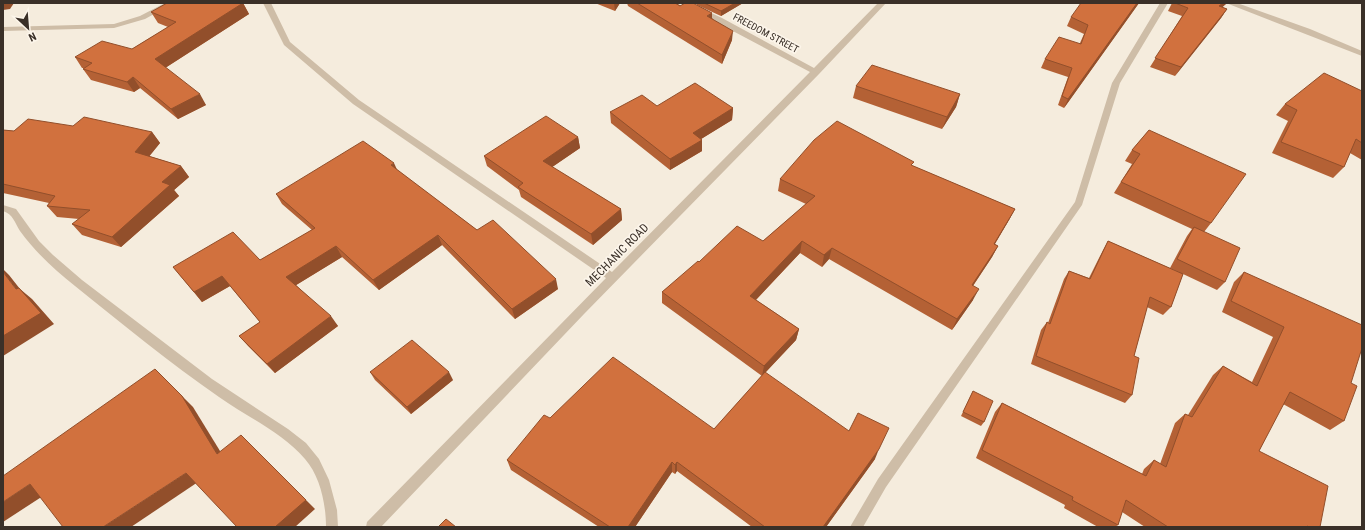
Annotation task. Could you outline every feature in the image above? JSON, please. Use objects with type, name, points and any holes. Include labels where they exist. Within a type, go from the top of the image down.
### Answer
[{"type":"street","points":[[3,30],[114,26],[132,23],[148,16],[170,3]]},
{"type":"street","points":[[267,3],[288,43],[356,102],[613,278]]},
{"type":"street","name":"FREEDOM STREET","points":[[684,3],[816,72]]},
{"type":"street","name":"MECHANIC ROAD","points":[[372,527],[882,3]]},
{"type":"street","points":[[856,527],[882,483],[1079,203],[1116,83],[1164,3]]},
{"type":"street","points":[[1230,3],[1308,31],[1362,54]]},
{"type":"street","points":[[3,208],[13,211],[23,229],[48,258],[76,281],[166,352],[238,404],[281,429],[310,456],[322,478],[333,520],[332,527]]},
{"type":"building","points":[[167,3],[243,3],[155,59],[200,94],[171,109],[133,77],[127,82],[83,69],[92,63],[75,57],[102,41],[132,49],[176,22],[151,12]]},
{"type":"building","points":[[637,3],[675,3],[680,6],[685,3],[693,3],[712,13],[707,16],[733,31],[722,55]]},
{"type":"building","points":[[704,3],[735,3],[721,11]]},
{"type":"building","points":[[1081,3],[1137,3],[1068,99],[1062,96],[1072,68],[1045,59],[1059,37],[1081,44],[1088,25],[1071,17]]},
{"type":"building","points":[[1175,3],[1223,3],[1219,6],[1227,9],[1181,67],[1155,58],[1188,8]]},
{"type":"building","points":[[872,65],[960,94],[947,117],[856,86]]},
{"type":"building","points":[[1324,73],[1362,91],[1362,143],[1356,139],[1344,167],[1281,142],[1297,110],[1285,104]]},
{"type":"building","points":[[695,83],[733,108],[693,133],[702,140],[670,159],[610,112],[642,95],[657,106]]},
{"type":"building","points":[[546,116],[578,137],[543,161],[621,209],[591,234],[518,187],[523,183],[484,156]]},
{"type":"building","points":[[84,117],[152,132],[135,152],[181,166],[162,182],[170,185],[112,237],[72,224],[90,210],[47,206],[55,196],[3,184],[3,130],[14,131],[28,119],[73,126]]},
{"type":"building","points":[[837,121],[914,162],[911,165],[1015,209],[994,244],[998,246],[972,285],[979,289],[957,319],[832,248],[824,255],[802,241],[750,296],[799,329],[764,366],[662,292],[698,261],[699,262],[737,226],[763,241],[815,196],[780,179],[814,140]]},
{"type":"building","points":[[1149,130],[1246,174],[1211,223],[1121,182],[1140,154],[1132,150]]},
{"type":"building","points":[[363,141],[394,163],[391,165],[477,230],[493,220],[556,279],[512,309],[438,235],[373,280],[336,246],[286,277],[331,316],[267,364],[239,336],[260,322],[222,276],[194,292],[173,267],[233,232],[260,260],[315,228],[276,194]]},
{"type":"building","points":[[1194,227],[1240,248],[1225,282],[1177,259]]},
{"type":"building","points":[[1108,241],[1183,274],[1171,307],[1150,297],[1134,356],[1139,358],[1132,395],[1036,356],[1047,322],[1050,324],[1069,271],[1090,279]]},
{"type":"building","points":[[3,272],[16,289],[19,288],[41,313],[3,336]]},
{"type":"building","points":[[1244,272],[1362,325],[1362,348],[1351,383],[1357,386],[1344,421],[1290,392],[1259,451],[1328,486],[1320,527],[1168,527],[1126,500],[1118,525],[1072,500],[1073,497],[982,450],[1002,403],[1146,476],[1154,460],[1166,467],[1185,414],[1192,417],[1223,366],[1257,386],[1284,327],[1231,301]]},
{"type":"building","points":[[412,340],[449,372],[407,407],[370,372]]},
{"type":"building","points":[[613,357],[714,429],[765,372],[849,431],[858,413],[889,428],[879,449],[823,527],[765,527],[677,462],[675,465],[672,462],[628,527],[610,527],[507,460],[544,415],[550,418]]},
{"type":"building","points":[[155,369],[182,396],[217,454],[241,435],[306,500],[275,527],[237,527],[186,473],[103,527],[63,527],[30,484],[3,502],[3,476]]},
{"type":"building","points":[[973,391],[993,401],[984,422],[963,412]]},
{"type":"building","points":[[446,519],[456,527],[438,527]]}]
